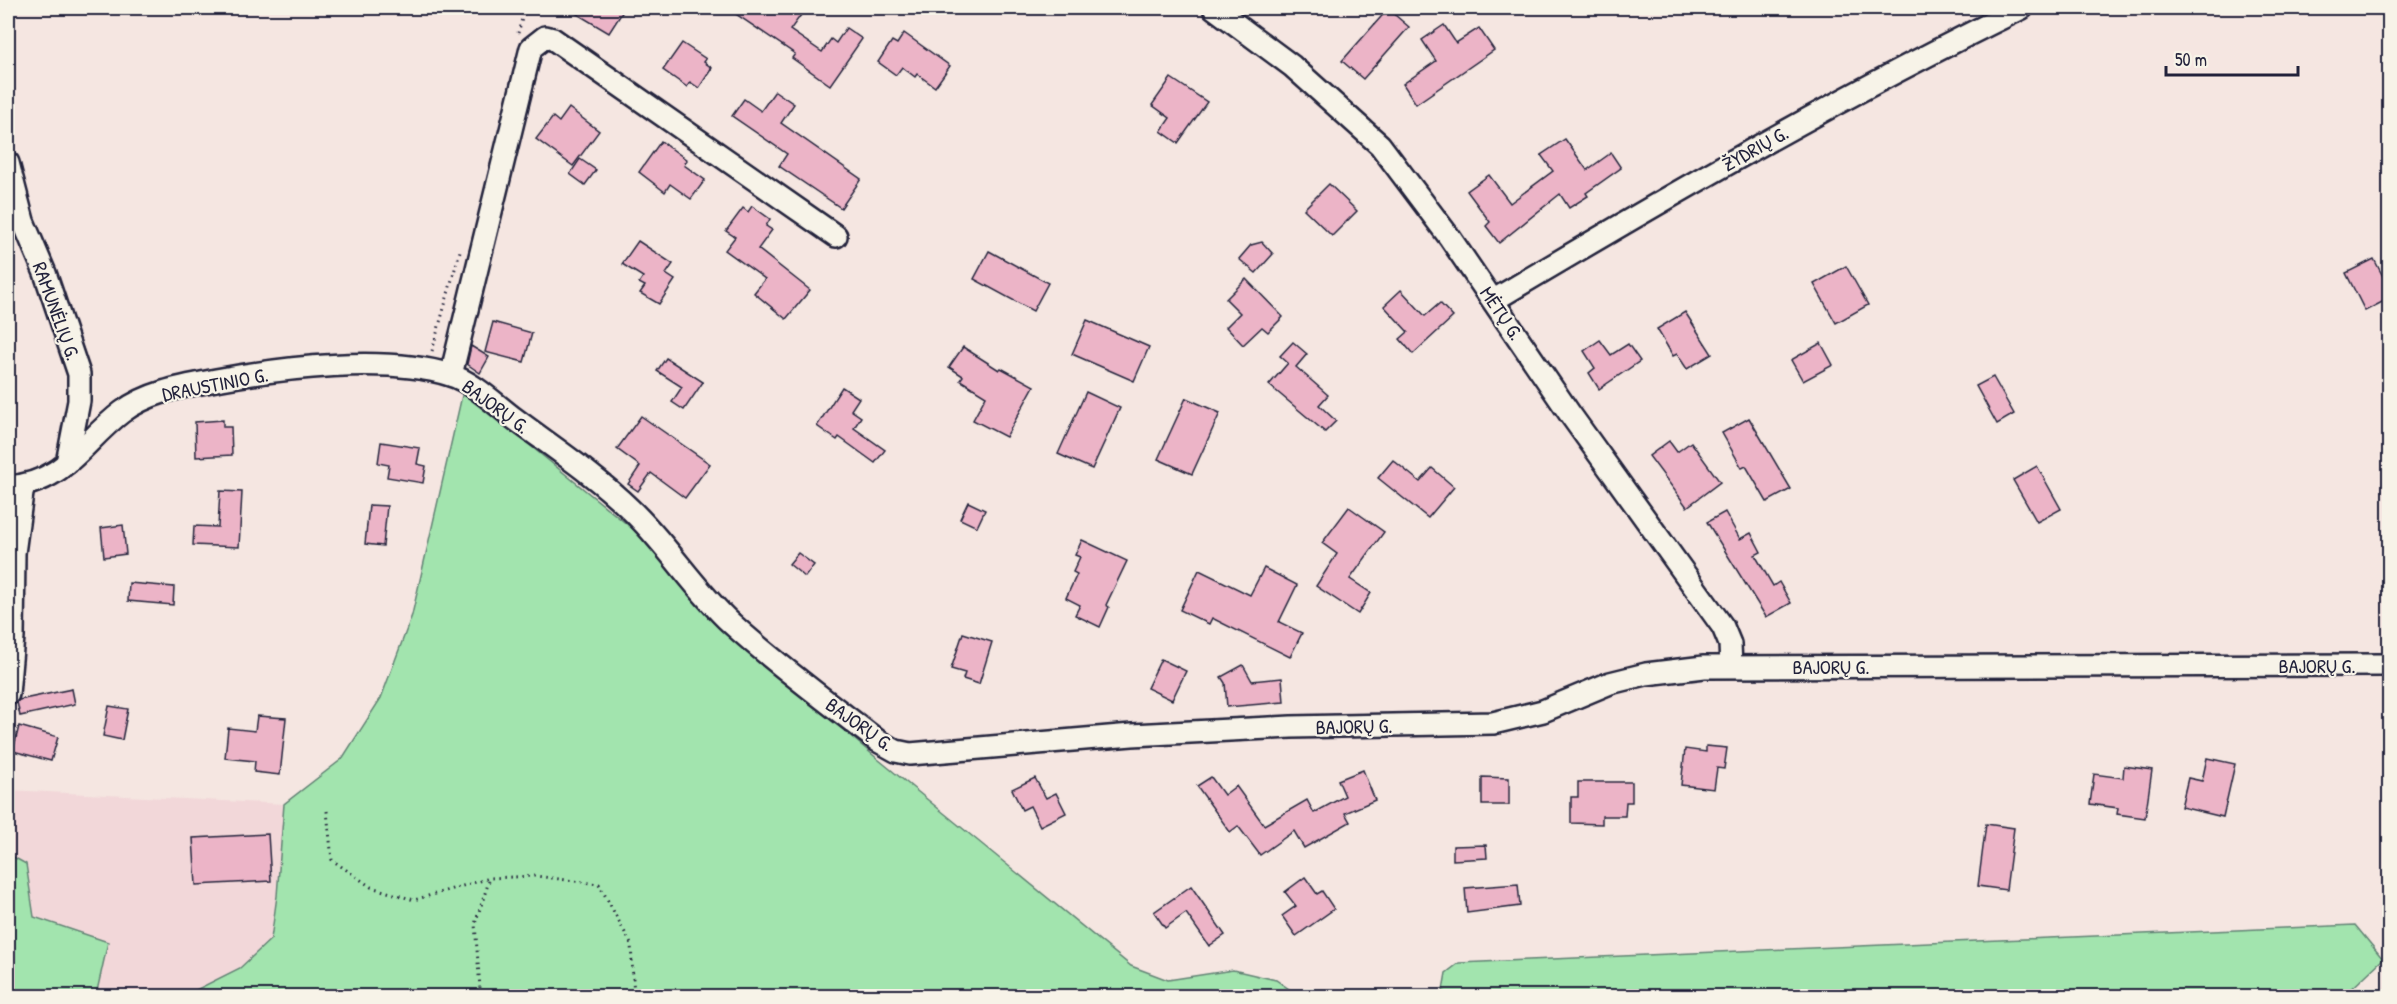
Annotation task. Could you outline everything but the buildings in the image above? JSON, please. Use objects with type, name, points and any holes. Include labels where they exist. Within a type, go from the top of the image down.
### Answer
[{"type":"street","name":"MĖTŲ G.","points":[[1214,8],[1292,66],[1380,145],[1450,238],[1570,414],[1723,627],[1730,644],[1731,666]]},
{"type":"street","name":"ŽYDRIŲ G.","points":[[1494,300],[1657,203],[1799,123],[2022,8]]},
{"type":"street","points":[[451,375],[531,48],[545,37],[563,45],[836,236]]},
{"type":"street","name":"RAMUNĖLIŲ G.","points":[[8,163],[23,221],[45,273],[79,374],[79,401],[67,463]]},
{"type":"street","name":"DRAUSTINIO G.","points":[[15,487],[48,478],[124,410],[152,396],[183,386],[246,375],[314,367],[384,365],[424,369],[451,375]]},
{"type":"street","name":"BAJORŲ G.","points":[[451,375],[473,388],[587,472],[631,509],[729,622],[878,741],[896,751],[910,754],[1122,736],[1291,727],[1493,723],[1543,711],[1610,683],[1646,674],[1731,666],[2390,665]]},
{"type":"street","points":[[79,401],[86,410],[98,418],[112,421]]},
{"type":"street","points":[[8,693],[13,638],[15,487]]},
{"type":"path","points":[[327,811],[332,860],[371,887],[414,900],[490,878],[536,876],[599,884],[631,944],[634,996]]},
{"type":"path","points":[[480,988],[475,924],[490,878]]},
{"type":"shaded area","points":[[8,790],[284,804],[277,896],[271,939],[240,968],[184,996],[100,996],[97,991],[108,942],[34,917],[26,864],[8,854]]},
{"type":"green space","points":[[463,391],[639,534],[721,627],[879,760],[1131,966],[1168,980],[1233,970],[1276,980],[1299,996],[184,996],[240,968],[271,939],[277,896],[284,804],[342,759],[381,698],[412,615]]},
{"type":"green space","points":[[8,854],[26,864],[34,917],[108,942],[97,991],[100,996],[8,996]]},
{"type":"green space","points":[[2355,925],[2383,959],[2344,996],[1447,996],[1443,990],[1446,973],[1459,963]]}]
